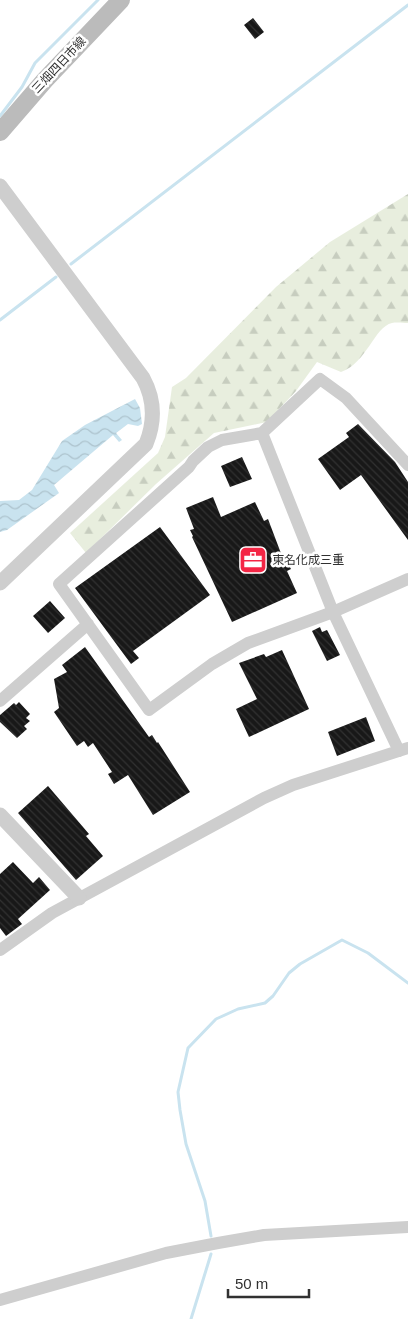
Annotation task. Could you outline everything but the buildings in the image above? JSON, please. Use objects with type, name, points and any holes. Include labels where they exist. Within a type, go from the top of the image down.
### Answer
[{"type":"main road","name":"三畑四日市線","points":[[0,132],[45,80],[121,0]]},
{"type":"street","points":[[0,186],[143,378],[152,398],[153,410],[150,434],[146,444],[0,583]]},
{"type":"street","points":[[408,465],[346,398],[320,379],[262,433],[228,438],[208,447],[189,467],[59,584],[149,710],[226,654],[268,634],[333,612],[408,579]]},
{"type":"street","points":[[0,950],[36,923],[79,898],[264,798],[293,785],[404,750],[333,612],[262,433]]},
{"type":"street","points":[[0,701],[88,624]]},
{"type":"street","points":[[0,815],[79,898]]},
{"type":"street","points":[[0,1300],[166,1253],[218,1243],[264,1235],[408,1227]]},
{"type":"green space","points":[[408,194],[408,323],[392,323],[386,326],[380,331],[364,354],[350,367],[341,372],[317,362],[296,391],[267,422],[214,433],[156,484],[86,553],[70,533],[158,453],[165,437],[172,387],[186,378],[276,287],[330,242]]},
{"type":"water","points":[[135,399],[140,408],[142,424],[138,426],[128,424],[116,433],[122,440],[119,442],[113,435],[54,485],[59,493],[7,530],[0,532],[0,501],[19,500],[32,490],[62,441],[85,425]]},
{"type":"waterway","points":[[0,116],[22,87],[35,63],[98,0]]},
{"type":"waterway","points":[[71,264],[408,5]]},
{"type":"waterway","points":[[0,320],[56,277]]},
{"type":"waterway","points":[[211,1236],[205,1201],[186,1144],[180,1110],[178,1092],[188,1048],[216,1019],[238,1009],[265,1003],[273,996],[289,973],[300,964],[342,940],[368,953],[408,983]]},
{"type":"waterway","points":[[191,1319],[211,1254]]},
{"type":"place","name":"東名化成三重","points":[[253,560]]}]
